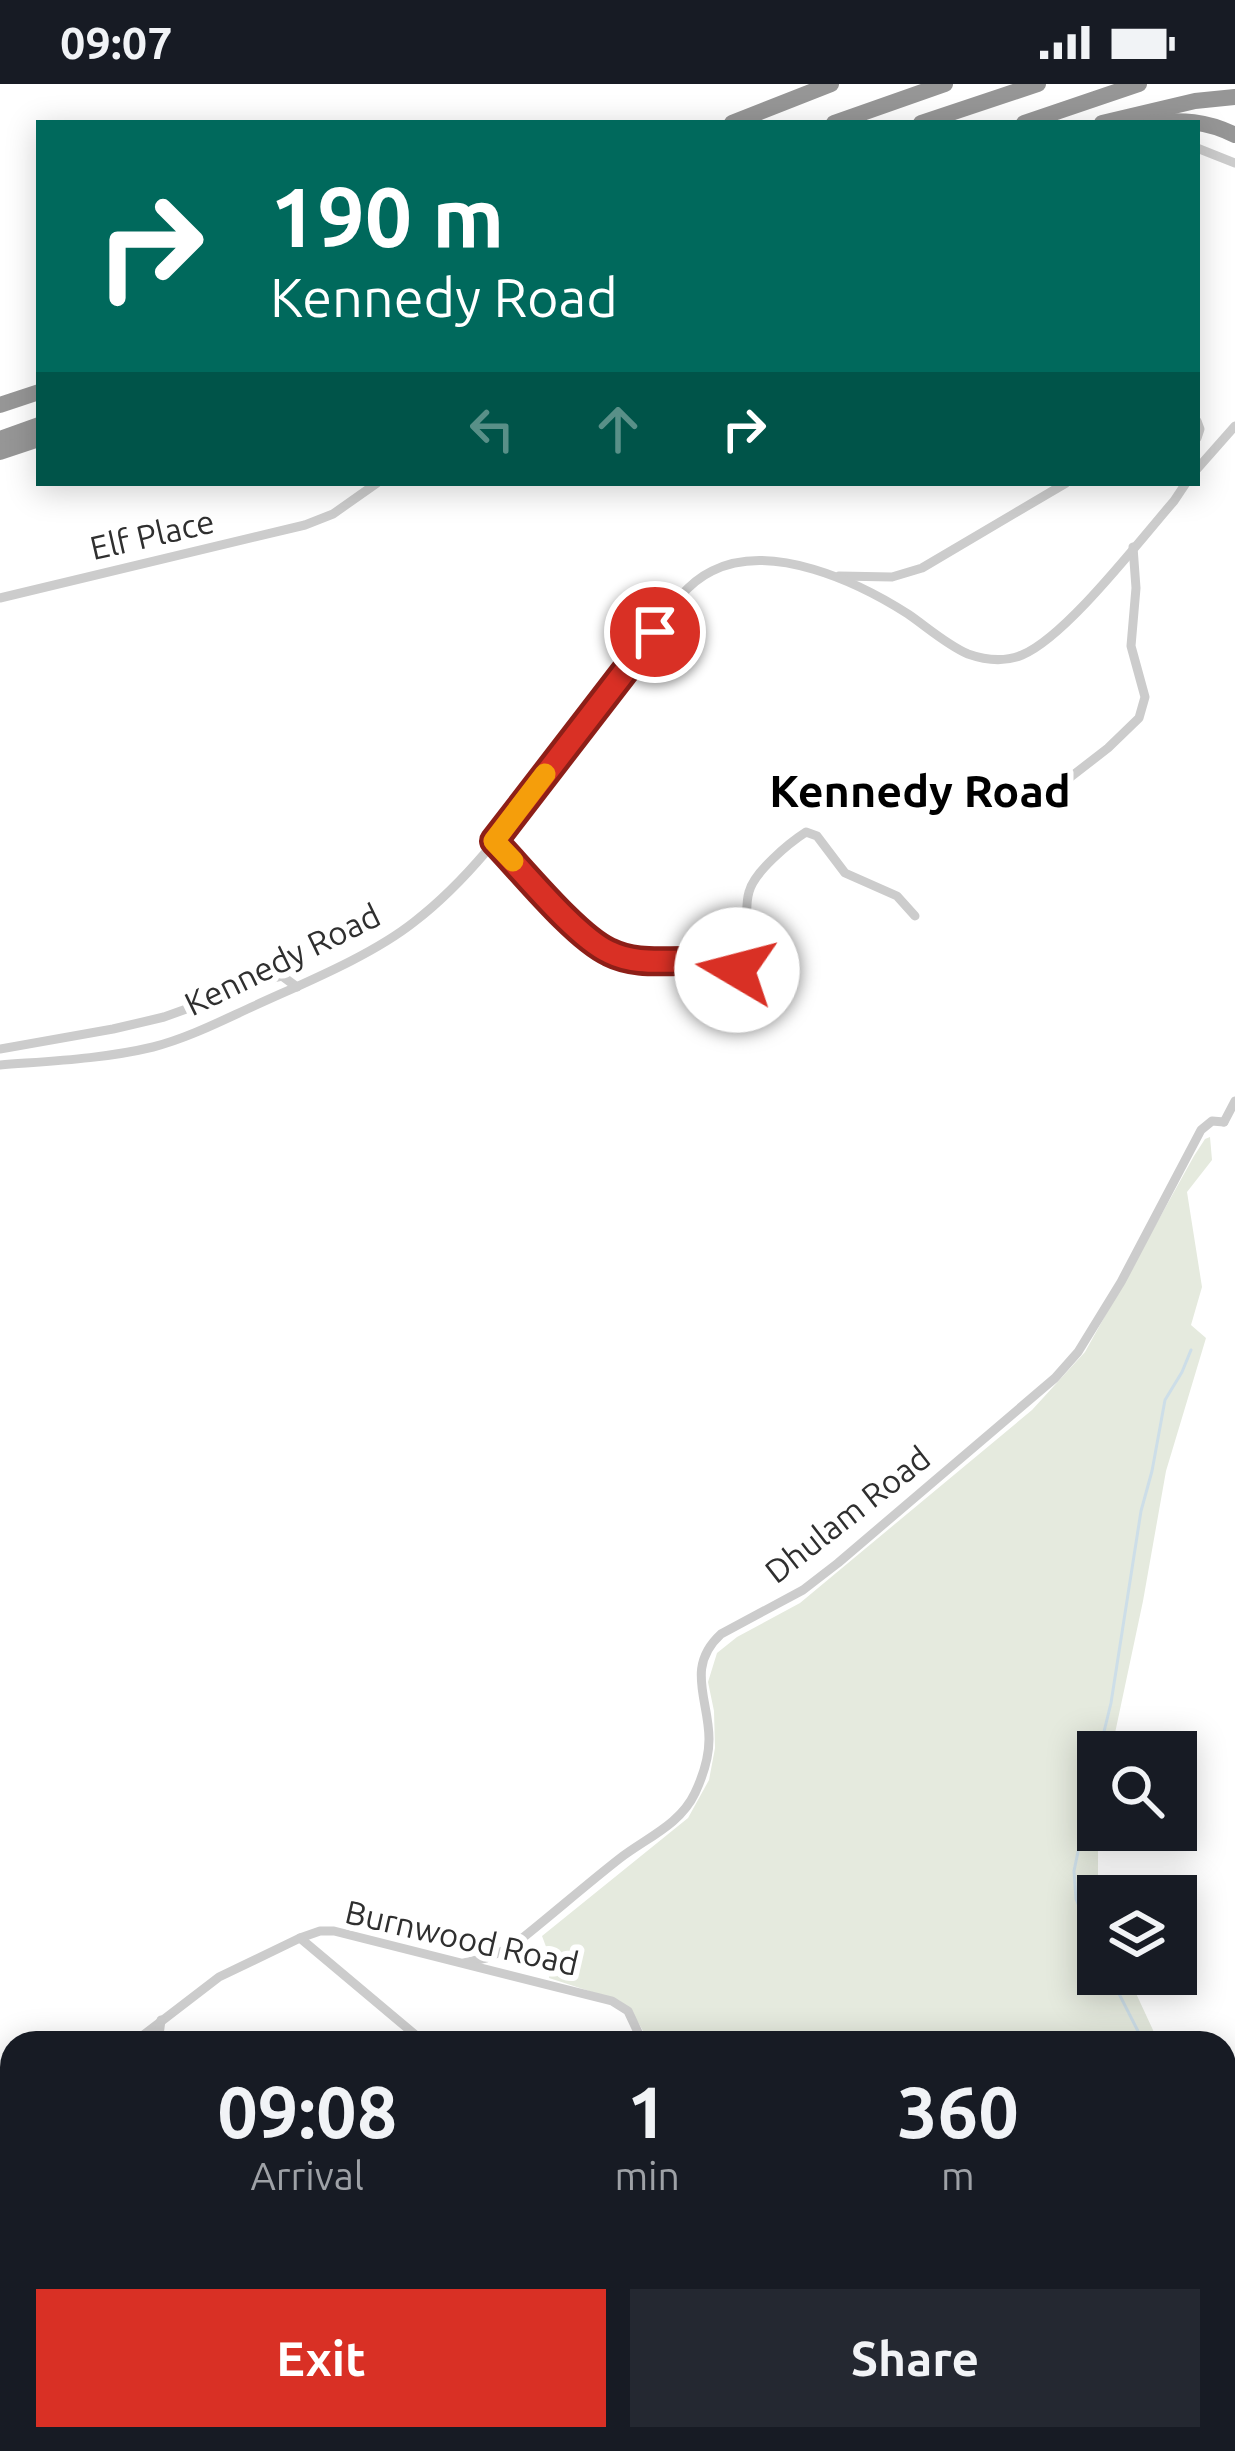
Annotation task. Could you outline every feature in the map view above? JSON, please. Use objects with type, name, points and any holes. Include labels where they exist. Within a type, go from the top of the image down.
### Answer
[{"type":"highway","points":[[740,120],[831,84]]},
{"type":"highway","points":[[843,120],[945,84]]},
{"type":"highway","points":[[930,120],[1039,84]]},
{"type":"highway","points":[[1033,120],[1139,84]]},
{"type":"highway","points":[[1115,120],[1235,97]]},
{"type":"highway","points":[[1200,122],[1235,135]]},
{"type":"highway","points":[[0,405],[36,393]]},
{"type":"highway","points":[[0,439],[36,426]]},
{"type":"highway","points":[[0,452],[36,440]]},
{"type":"street","points":[[1200,149],[1235,163]]},
{"type":"street","points":[[1200,467],[1235,426]]},
{"type":"street","name":"Elf Place","points":[[0,598],[305,525],[333,514],[372,486]]},
{"type":"street","points":[[837,576],[905,575],[1061,486]]},
{"type":"street","name":"Kennedy Road","points":[[0,1066],[94,1057],[180,1038],[296,987],[412,924],[494,841],[669,610],[699,578],[727,564],[781,562],[837,576],[901,610],[966,653],[1006,659],[1022,655],[1053,634],[1184,486]]},
{"type":"street","points":[[986,793],[1029,799],[1050,793],[1139,718],[1145,698],[1131,646],[1136,588],[1133,547]]},
{"type":"street","points":[[494,841],[589,939],[610,953],[639,961],[689,961],[717,972],[737,970],[746,945],[751,886],[782,850],[806,832],[817,836],[845,873],[893,893],[915,916]]},
{"type":"street","points":[[0,1049],[164,1017],[282,976],[296,987]]},
{"type":"street","points":[[1228,1125],[1235,1101]]},
{"type":"street","name":"Dhulam Road","points":[[464,1963],[510,1948],[676,1820],[688,1806],[706,1766],[710,1739],[701,1670],[711,1643],[803,1590],[1055,1378],[1093,1330],[1201,1130],[1212,1121],[1228,1125]]},
{"type":"street","name":"Burnwood Road","points":[[148,2031],[209,1982],[300,1939],[334,1930],[612,2001],[628,2011],[638,2031]]},
{"type":"street","points":[[300,1939],[411,2031]]},
{"type":"street","points":[[160,2031],[161,2020]]},
{"type":"shaded area","points":[[1210,1137],[1212,1160],[1187,1192],[1202,1287],[1191,1325],[1206,1338],[1166,1471],[1115,1731],[1077,1731],[1077,1851],[1098,1851],[1098,1875],[1077,1875],[1077,1995],[1137,1995],[1153,2031],[643,2031],[620,2001],[549,1978],[551,1960],[542,1936],[688,1818],[709,1780],[715,1748],[708,1682],[717,1653],[800,1603],[1032,1410],[1085,1352],[1194,1156]]},
{"type":"waterway","points":[[1104,1731],[1165,1400],[1191,1350]]},
{"type":"waterway","points":[[1077,1901],[1074,1871],[1078,1851]]},
{"type":"waterway","points":[[1120,1995],[1138,2031]]},
{"type":"slow traffic","points":[[513,861],[494,841],[545,774]]},
{"type":"district","name":"Kennedy Road","points":[[920,790]]},
{"type":"route","points":[[655,632],[494,841],[579,930],[610,953],[639,961],[689,961],[722,973],[737,970]]}]
